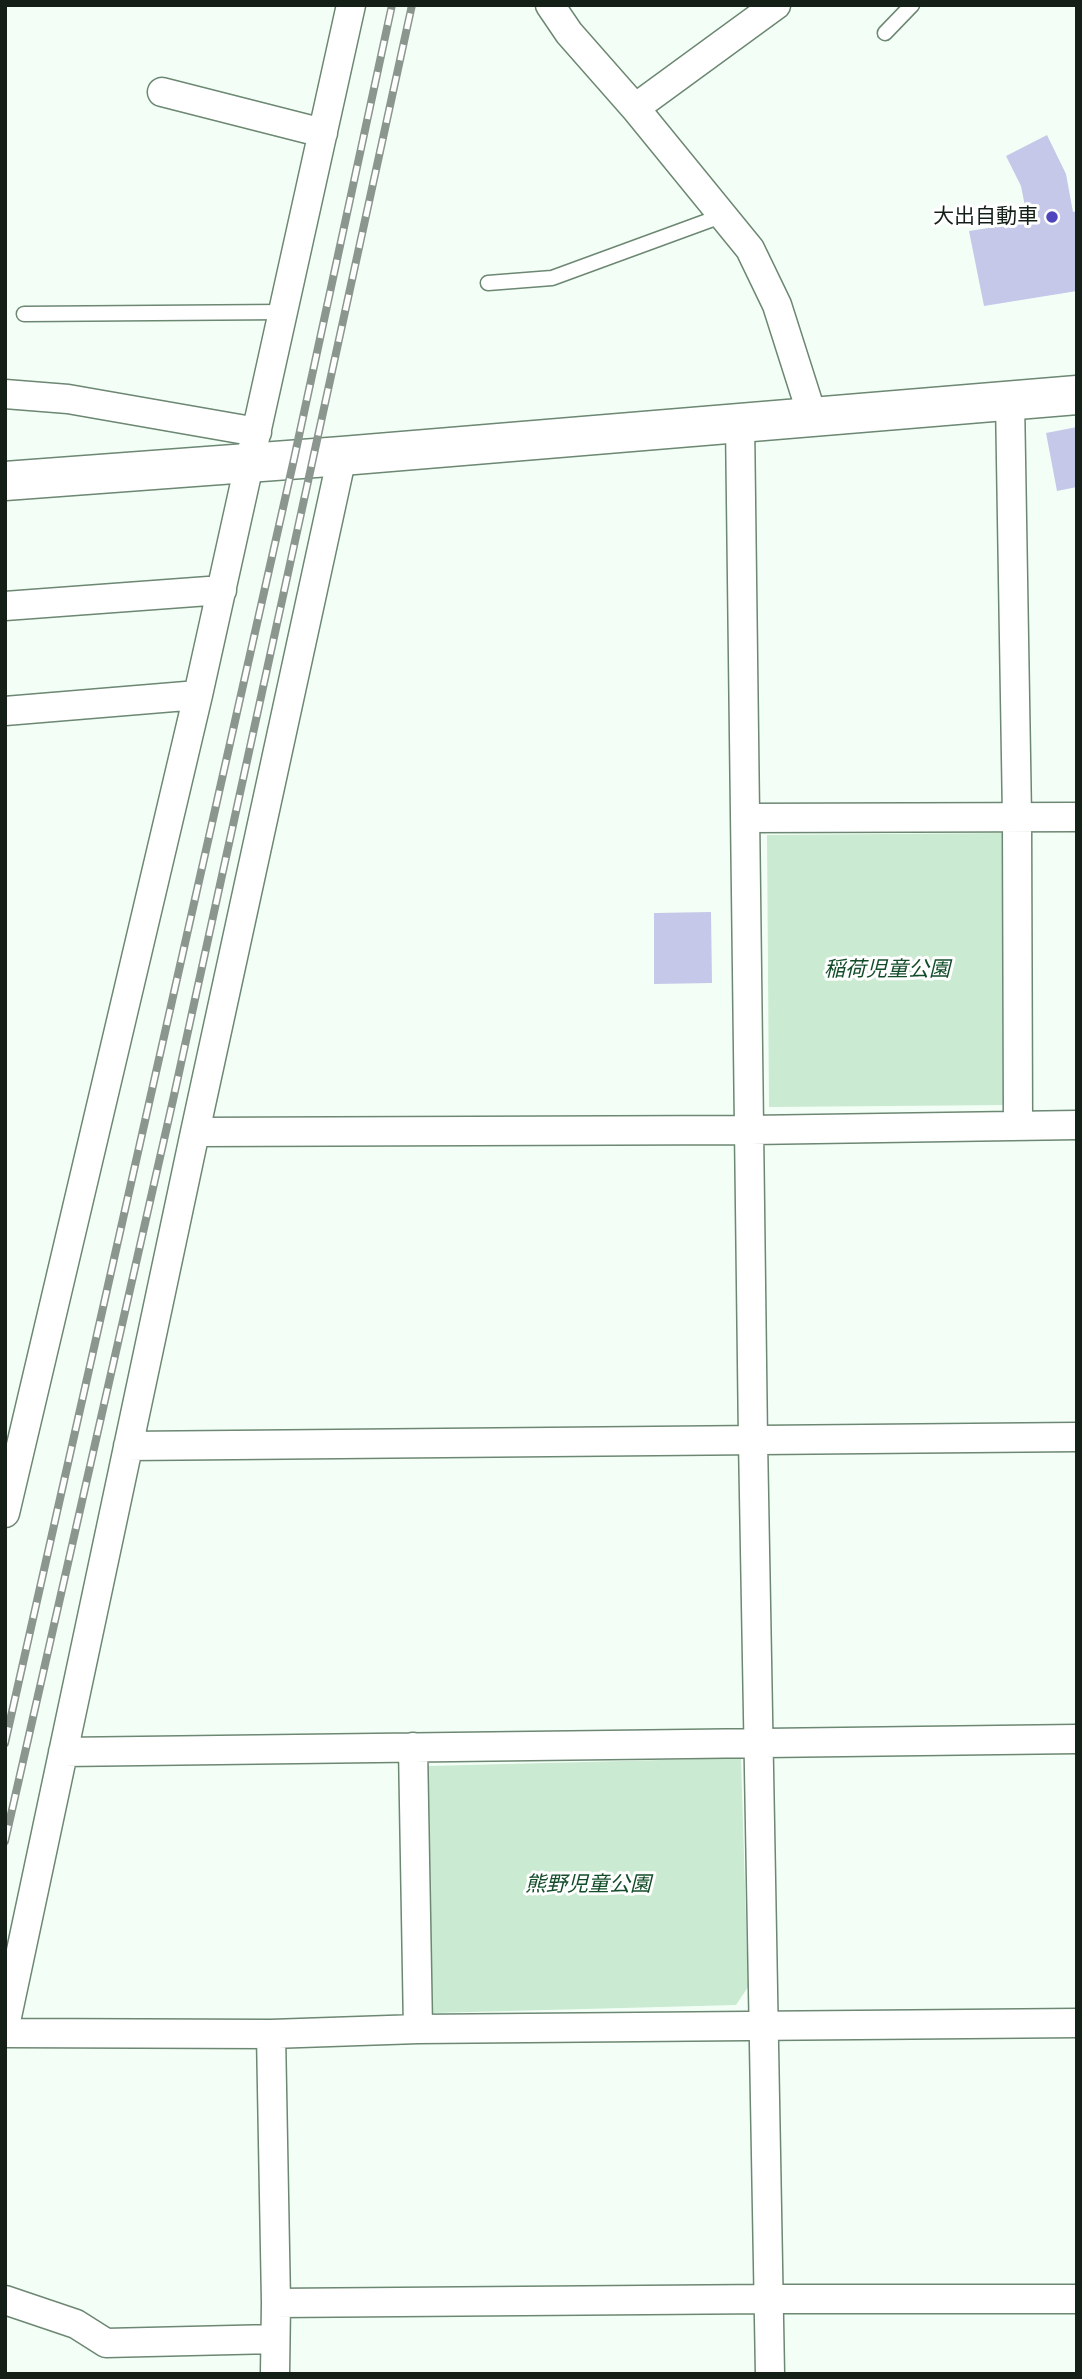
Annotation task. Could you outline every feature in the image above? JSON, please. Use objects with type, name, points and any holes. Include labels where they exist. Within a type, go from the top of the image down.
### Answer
[{"type":"street","points":[[5,1513],[198,695],[351,5]]},
{"type":"street","points":[[550,5],[569,33],[635,108],[750,248],[777,305],[812,415]]},
{"type":"street","points":[[635,108],[776,5]]},
{"type":"street","points":[[162,92],[323,133]]},
{"type":"street","points":[[5,394],[68,399],[254,447],[342,456],[1077,395]]},
{"type":"street","points":[[1010,400],[1017,817],[1018,1124]]},
{"type":"street","points":[[740,422],[753,1440],[766,2025],[770,2374]]},
{"type":"street","points":[[5,481],[254,447]]},
{"type":"street","points":[[5,2026],[342,456]]},
{"type":"street","points":[[5,606],[222,590]]},
{"type":"street","points":[[5,711],[198,695]]},
{"type":"street","points":[[745,818],[1077,817]]},
{"type":"street","points":[[195,1132],[751,1130],[1077,1125]]},
{"type":"street","points":[[128,1446],[1077,1437]]},
{"type":"street","points":[[63,1752],[1077,1739]]},
{"type":"street","points":[[413,1747],[418,2029]]},
{"type":"street","points":[[5,2033],[271,2034],[418,2029],[1077,2023]]},
{"type":"street","points":[[271,2034],[275,2374]]},
{"type":"street","points":[[276,2303],[1077,2299]]},
{"type":"street","points":[[5,2300],[76,2324],[106,2343],[275,2339]]},
{"type":"lane","points":[[886,33],[912,5]]},
{"type":"lane","points":[[488,284],[552,278],[724,215]]},
{"type":"lane","points":[[24,314],[284,312]]},
{"type":"green space","name":"稲荷児童公園","points":[[1005,833],[1007,1105],[769,1107],[767,835]]},
{"type":"green space","name":"熊野児童公園","points":[[741,1758],[748,1987],[736,2005],[432,2013],[428,1766]]},
{"type":"building","name":"大出自動車","points":[[1047,135],[1066,174],[1073,212],[1077,211],[1077,291],[984,306],[969,231],[1028,222],[1021,186],[1006,156]]},
{"type":"building","points":[[1077,427],[1077,487],[1057,491],[1046,433]]},
{"type":"building","points":[[711,912],[712,983],[654,984],[654,913]]},
{"type":"railway","points":[[5,1743],[294,459],[392,5]]},
{"type":"railway","points":[[5,1841],[173,1100],[412,5]]},
{"type":"place","name":"大出自動車","points":[[1052,217]]}]
